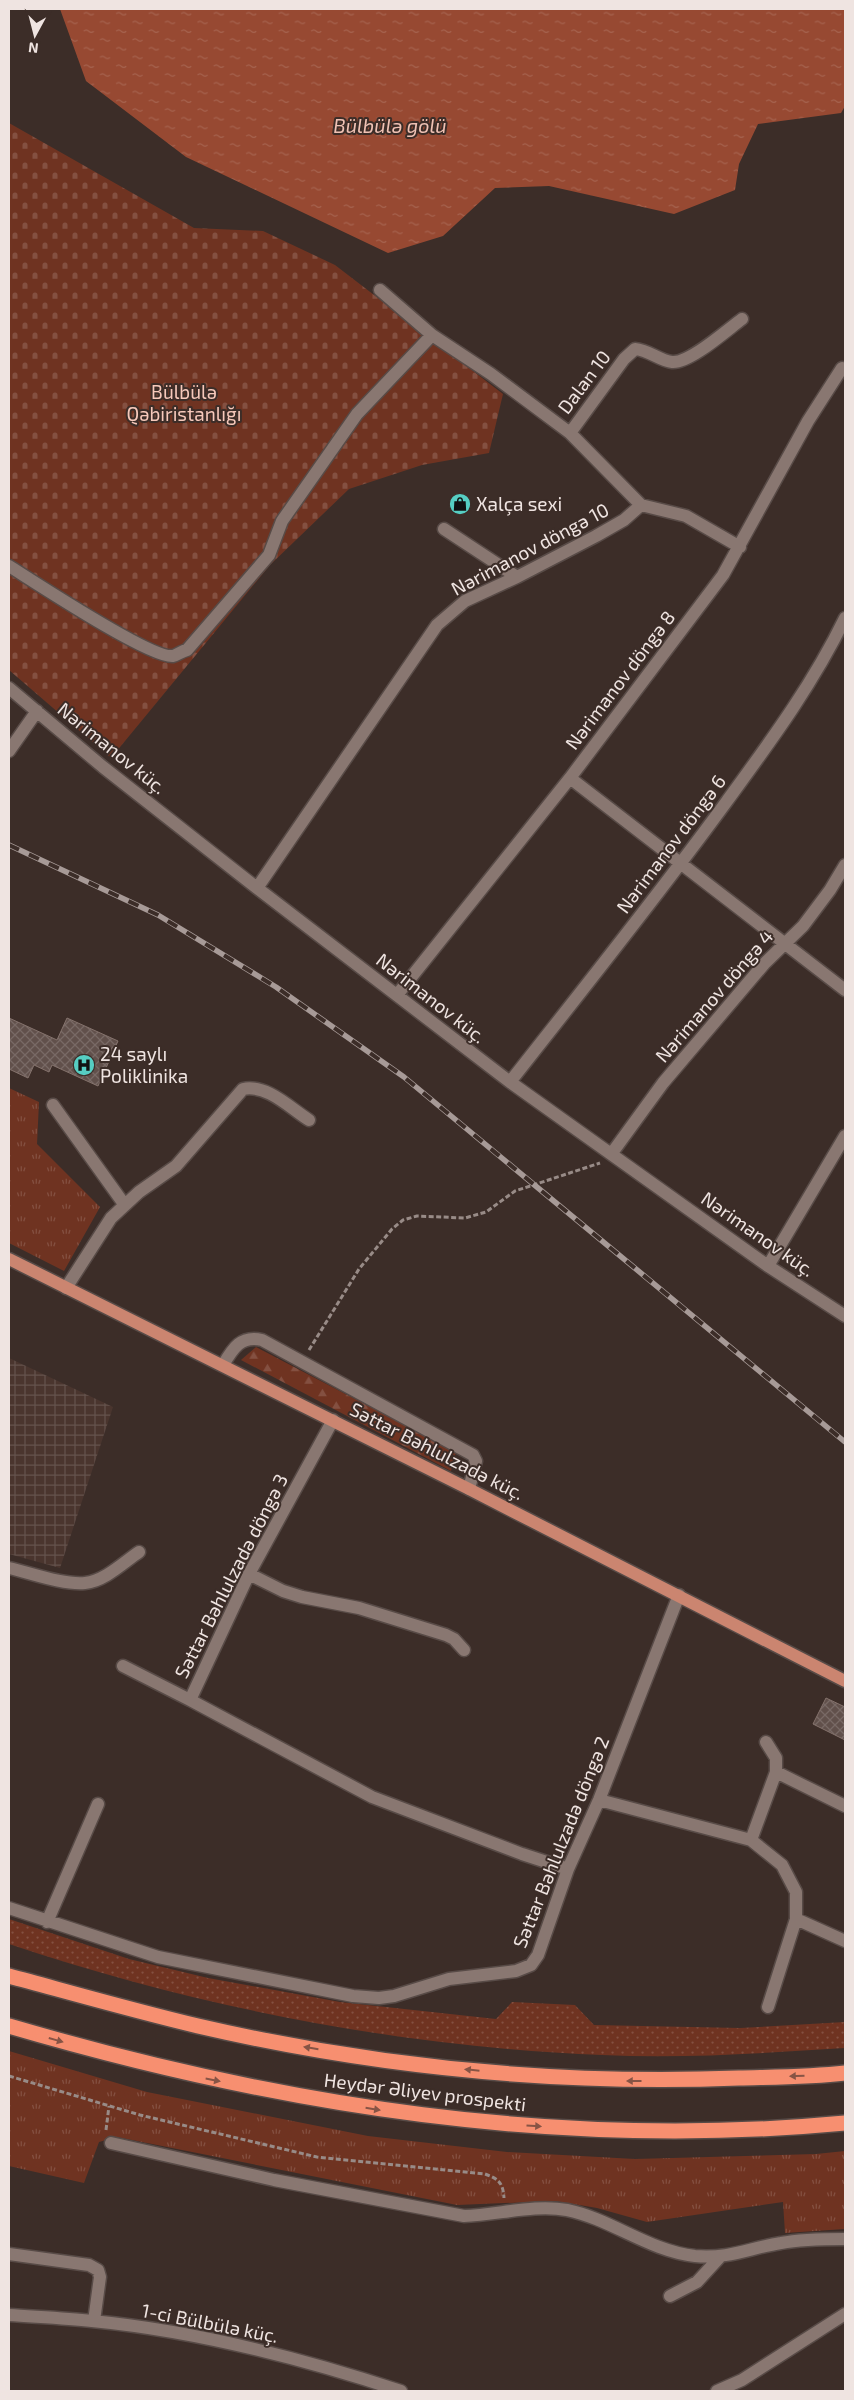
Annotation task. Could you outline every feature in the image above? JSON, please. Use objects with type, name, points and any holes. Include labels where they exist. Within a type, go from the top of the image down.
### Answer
[{"type":"highway","name":"Heydər Əliyev prospekti","points":[[9,1976],[199,2026],[302,2047],[402,2063],[514,2075],[618,2081],[845,2073]]},
{"type":"highway","name":"Heydər Əliyev prospekti","points":[[9,2026],[190,2075],[395,2112],[508,2124],[617,2130],[693,2131],[845,2123]]},
{"type":"main road","name":"Səttar Bəhlulzadə küç.","points":[[9,1259],[679,1595],[845,1681]]},
{"type":"street","points":[[380,290],[432,336],[491,374],[570,433]]},
{"type":"street","name":"Dalan 10","points":[[642,505],[570,433],[624,359],[636,348],[671,362],[683,362],[742,319]]},
{"type":"street","points":[[9,566],[84,614],[153,651],[172,656],[186,650],[269,555],[282,522],[357,414],[432,336]]},
{"type":"street","name":"Nərimanov döngə 8","points":[[397,995],[570,778],[723,575],[808,421],[842,368]]},
{"type":"street","points":[[642,505],[686,516],[740,547]]},
{"type":"street","name":"Nərimanov döngə 10","points":[[257,888],[437,625],[465,601],[517,577],[624,520],[642,505]]},
{"type":"street","points":[[444,529],[517,577]]},
{"type":"street","name":"Nərimanov döngə 6","points":[[510,1082],[681,865],[790,715],[830,648],[845,618]]},
{"type":"street","name":"Nərimanov küç.","points":[[9,688],[103,766],[257,888],[510,1082],[768,1266],[845,1316]]},
{"type":"street","points":[[9,751],[37,711]]},
{"type":"street","points":[[570,778],[784,945],[845,990]]},
{"type":"street","name":"Nərimanov döngə 4","points":[[612,1153],[663,1082],[764,964],[803,926],[830,890],[845,865]]},
{"type":"street","points":[[66,1288],[111,1218],[124,1204],[176,1166],[243,1089],[254,1087],[264,1090],[309,1120]]},
{"type":"street","points":[[53,1105],[124,1204]]},
{"type":"street","points":[[768,1266],[845,1136]]},
{"type":"street","points":[[223,1365],[232,1349],[241,1341],[252,1338],[262,1340],[473,1454],[476,1461],[469,1489]]},
{"type":"street","name":"Səttar Bəhlulzadə döngə 3","points":[[332,1420],[249,1574],[190,1700],[372,1797],[522,1854],[568,1869]]},
{"type":"street","points":[[9,1568],[70,1582],[86,1583],[102,1577],[139,1552]]},
{"type":"street","points":[[249,1574],[293,1594],[359,1608],[446,1635],[454,1639],[464,1650]]},
{"type":"street","name":"Səttar Bəhlulzadə döngə 2","points":[[9,1908],[158,1958],[353,1996],[379,1998],[394,1996],[449,1979],[516,1970],[531,1965],[538,1955],[568,1869],[598,1800],[679,1595]]},
{"type":"street","points":[[123,1666],[190,1700]]},
{"type":"street","points":[[751,1840],[776,1772],[776,1758],[766,1742]]},
{"type":"street","points":[[776,1772],[845,1806]]},
{"type":"street","points":[[598,1800],[751,1840],[782,1865],[796,1892],[796,1919],[768,2007]]},
{"type":"street","points":[[47,1922],[98,1804]]},
{"type":"street","points":[[796,1919],[845,1941]]},
{"type":"street","points":[[111,2143],[274,2180],[464,2216],[549,2208],[566,2210],[587,2216],[669,2250],[693,2256],[719,2258],[779,2243],[811,2239],[845,2238]]},
{"type":"street","points":[[9,2254],[89,2265],[98,2270],[100,2277],[94,2321]]},
{"type":"street","points":[[670,2296],[696,2282],[719,2258]]},
{"type":"street","points":[[717,2391],[742,2380],[845,2314]]},
{"type":"street","name":"1-ci Bülbülə küç.","points":[[9,2315],[94,2321],[228,2343],[350,2374],[400,2391]]},
{"type":"path","points":[[302,1362],[359,1269],[392,1228],[403,1220],[416,1216],[466,1218],[486,1212],[515,1191],[596,1165],[612,1153]]},
{"type":"path","points":[[9,2076],[109,2106],[317,2157],[485,2174],[497,2178],[503,2187],[505,2213]]},
{"type":"path","points":[[109,2106],[106,2131],[111,2143]]},
{"type":"shaded area","points":[[9,1358],[113,1407],[60,1568],[9,1554]]},
{"type":"green space","name":"Bülbülə Qəbiristanlığı","points":[[9,123],[194,228],[263,231],[335,265],[503,394],[489,453],[422,465],[349,489],[270,565],[111,758],[9,670]]},
{"type":"green space","points":[[9,1088],[39,1102],[37,1144],[100,1207],[64,1271],[9,1243]]},
{"type":"green space","points":[[256,1347],[456,1452],[451,1471],[241,1360]]},
{"type":"green space","points":[[9,1919],[129,1959],[208,1978],[340,2002],[496,2019],[512,2002],[575,2005],[594,2025],[740,2028],[845,2022],[845,2048],[724,2055],[632,2056],[527,2051],[376,2033],[228,2005],[81,1967],[9,1944]]},
{"type":"green space","points":[[9,2051],[147,2092],[368,2136],[507,2152],[635,2159],[816,2154],[845,2151],[845,2229],[785,2233],[783,2202],[647,2222],[597,2208],[556,2201],[457,2205],[117,2137],[99,2142],[84,2183],[9,2166]]},
{"type":"water","name":"Bülbülə gölü","points":[[60,9],[845,9],[845,106],[841,113],[758,124],[739,164],[735,190],[674,214],[549,186],[495,188],[443,236],[388,253],[186,157],[86,81]]},
{"type":"building","points":[[9,1018],[57,1040],[67,1018],[118,1041],[98,1086],[52,1065],[49,1072],[34,1065],[28,1078],[9,1069]]},
{"type":"building","points":[[826,1698],[845,1707],[845,1740],[813,1724]]},
{"type":"railway","points":[[9,845],[158,915],[276,987],[404,1077],[845,1442]]},
{"type":"place","name":"Xalça sexi","points":[[460,504]]},
{"type":"place","name":"24 saylı Poliklinika","points":[[84,1065]]}]
